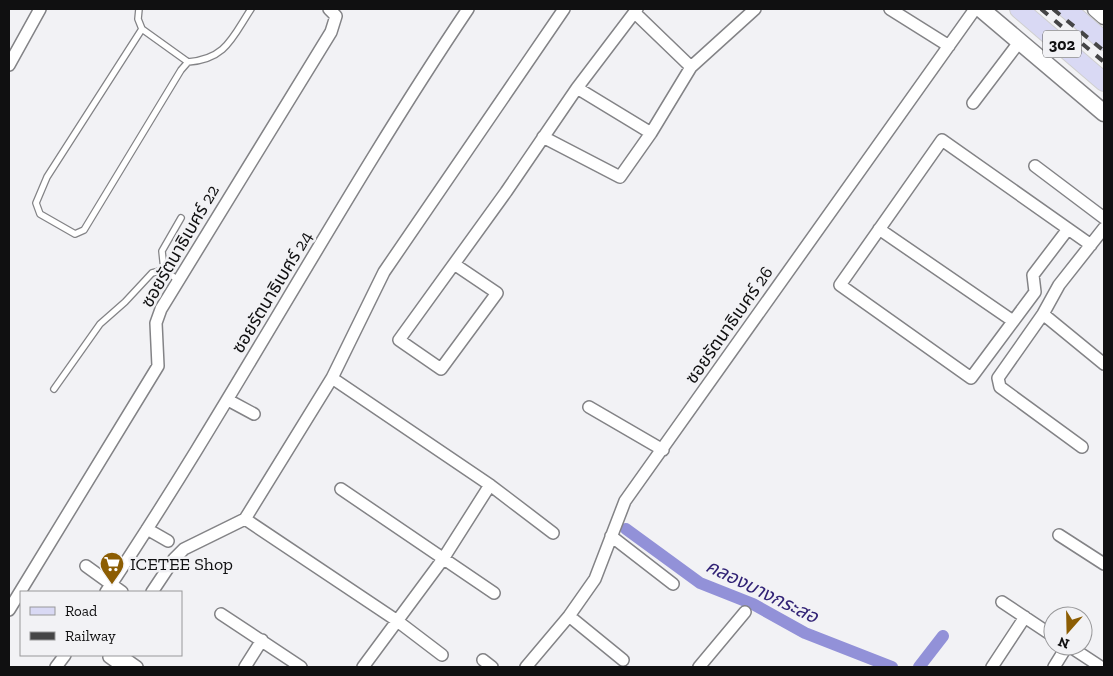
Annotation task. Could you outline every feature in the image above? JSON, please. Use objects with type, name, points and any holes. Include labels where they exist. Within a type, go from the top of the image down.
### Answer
[{"type":"main road","name":"302","points":[[981,9],[1104,113]]},
{"type":"main road","name":"302","points":[[1019,9],[1104,82]]},
{"type":"main road","name":"302","points":[[1067,9],[1104,41]]},
{"type":"main road","points":[[1096,9],[1104,16]]},
{"type":"street","points":[[9,66],[40,9]]},
{"type":"street","name":"ซอยรัตนาธิเบศร์ 22","points":[[21,591],[158,366],[157,316],[331,32],[336,16],[329,9]]},
{"type":"street","name":"ซอยรัตนาธิเบศร์ 24","points":[[109,589],[228,400],[345,202],[468,9]]},
{"type":"street","points":[[153,591],[174,559],[184,550],[245,519],[332,378],[384,272],[564,9]]},
{"type":"street","points":[[543,137],[620,177],[651,133],[690,67],[755,9]]},
{"type":"street","points":[[890,9],[949,46]]},
{"type":"street","name":"ซอยรัตนาธิเบศร์ 26","points":[[526,667],[569,616],[595,579],[625,501],[975,9]]},
{"type":"street","points":[[454,264],[497,293],[441,368],[399,340],[577,88],[636,11],[690,67]]},
{"type":"street","points":[[973,103],[1020,41]]},
{"type":"street","points":[[577,88],[651,133]]},
{"type":"street","points":[[1068,229],[1032,275],[1035,292],[971,378],[840,284],[942,140],[1091,245]]},
{"type":"street","points":[[1035,166],[1104,218]]},
{"type":"street","points":[[1082,447],[1000,386],[998,378],[1043,314],[1059,285],[1104,228]]},
{"type":"street","points":[[880,229],[1013,321]]},
{"type":"street","points":[[1043,314],[1104,364]]},
{"type":"street","points":[[332,378],[490,485],[553,532]]},
{"type":"street","points":[[228,400],[254,414]]},
{"type":"street","points":[[589,407],[663,450]]},
{"type":"street","points":[[363,667],[443,559],[490,485]]},
{"type":"street","points":[[340,489],[494,593]]},
{"type":"street","points":[[245,519],[396,620],[442,655]]},
{"type":"street","points":[[147,529],[168,541]]},
{"type":"street","points":[[1060,535],[1104,564]]},
{"type":"street","points":[[611,536],[672,584]]},
{"type":"street","points":[[86,566],[109,589]]},
{"type":"street","name":"ซอยรัตนาธิเบศร์ 22","points":[[9,610],[20,592]]},
{"type":"street","points":[[1002,602],[1043,629]]},
{"type":"street","points":[[699,667],[745,612]]},
{"type":"street","points":[[222,614],[301,667]]},
{"type":"street","points":[[569,616],[623,660]]},
{"type":"street","points":[[992,667],[1025,617]]},
{"type":"street","points":[[245,667],[262,640]]},
{"type":"street","points":[[56,667],[64,656]]},
{"type":"street","points":[[1054,667],[1061,656]]},
{"type":"street","points":[[1084,656],[1101,667]]},
{"type":"street","points":[[111,659],[123,667]]},
{"type":"street","points":[[111,659],[137,667]]},
{"type":"lane","points":[[139,9],[138,18],[142,29],[188,62],[203,61],[223,51],[251,9]]},
{"type":"lane","points":[[142,29],[47,177],[36,203],[40,214],[74,234],[84,230],[181,70],[188,62]]},
{"type":"lane","points":[[178,280],[164,270],[162,251],[181,218]]},
{"type":"lane","points":[[54,389],[100,324],[125,302],[152,273],[164,270]]},
{"type":"waterway","name":"คลองบางกระสอ","points":[[626,529],[700,583],[753,604],[805,633],[892,667]]},
{"type":"waterway","points":[[919,667],[943,636]]},
{"type":"railway","points":[[1041,9],[1104,62]]},
{"type":"railway","points":[[1053,9],[1104,51]]},
{"type":"place","name":"ICETEE Shop","points":[[112,585]]}]
